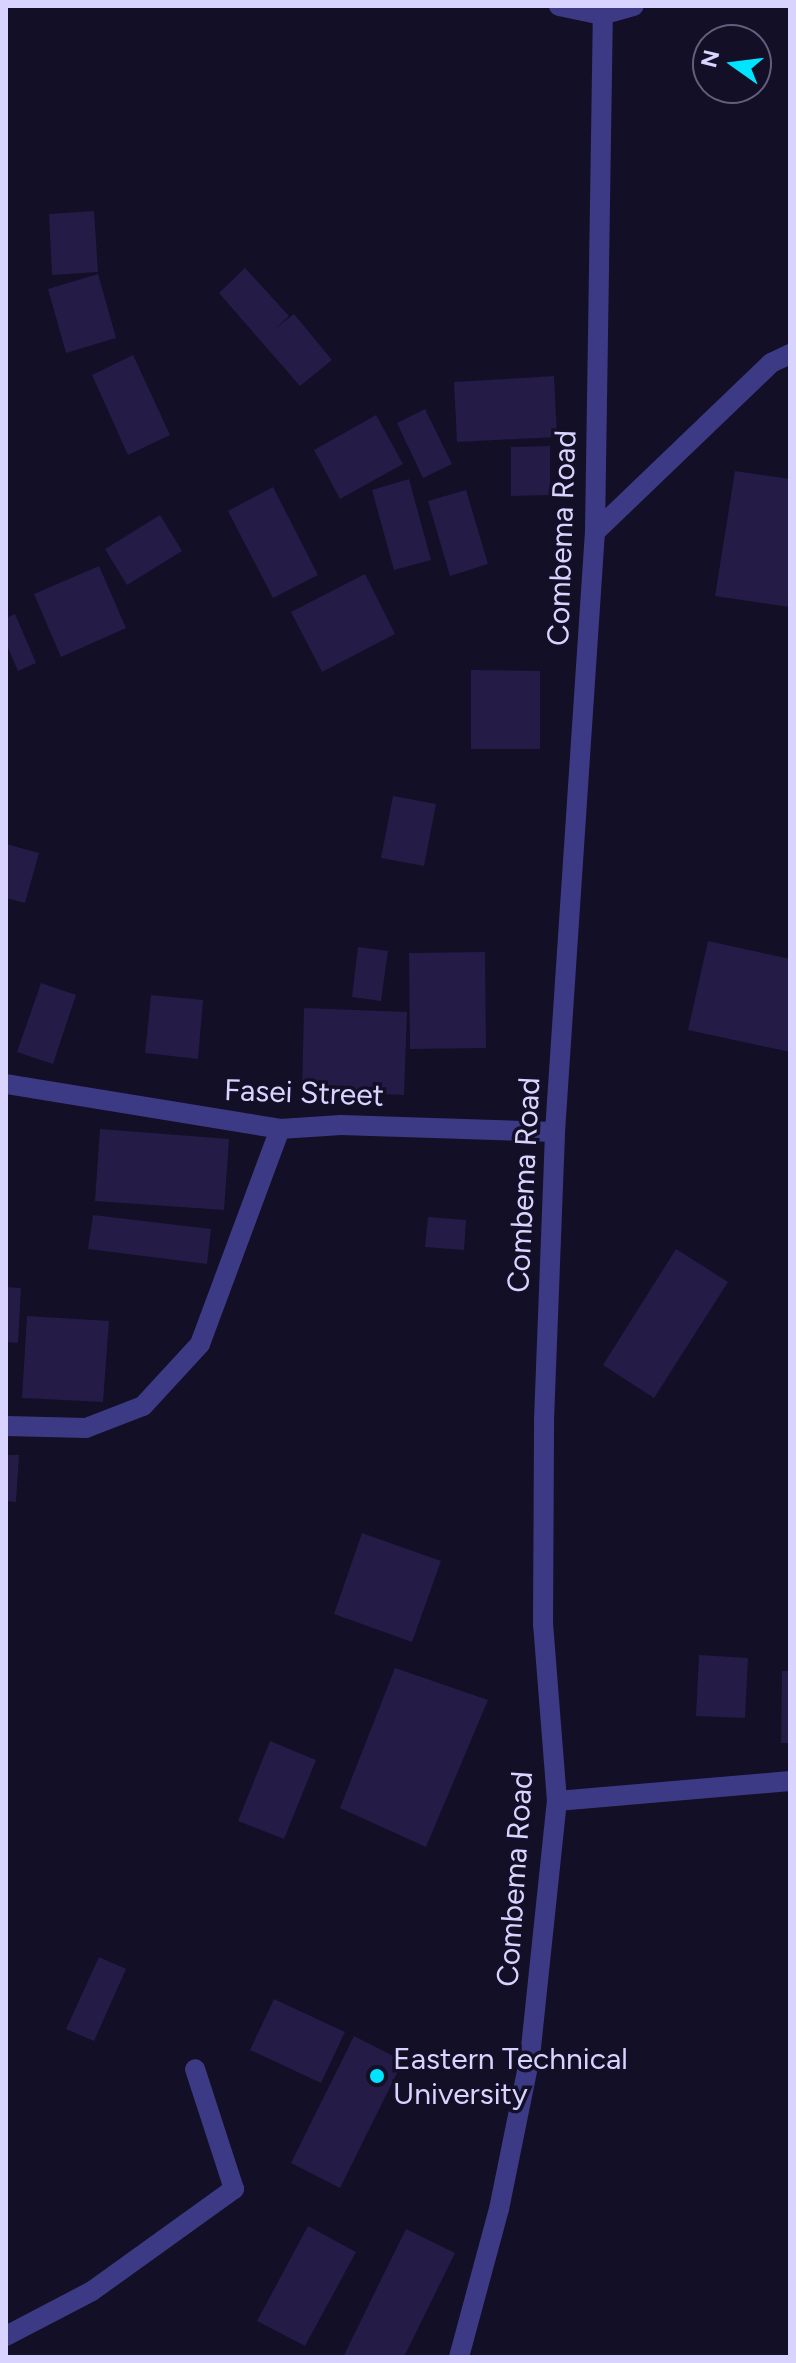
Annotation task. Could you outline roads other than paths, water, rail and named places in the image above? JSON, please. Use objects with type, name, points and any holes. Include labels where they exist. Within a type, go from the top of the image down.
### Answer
[{"type":"street","points":[[559,6],[602,10],[634,6]]},
{"type":"street","name":"Combema Road","points":[[459,2357],[522,2101],[557,1801],[543,1625],[555,1132],[595,532],[602,10]]},
{"type":"street","points":[[595,532],[771,363],[790,354]]},
{"type":"street","name":"Fasei Street","points":[[6,1084],[280,1129],[341,1125],[555,1132]]},
{"type":"street","points":[[6,1426],[86,1428],[143,1406],[191,1354],[200,1344],[280,1129]]},
{"type":"street","points":[[557,1801],[790,1781]]},
{"type":"street","points":[[6,2336],[92,2291],[234,2189],[195,2069]]},
{"type":"place","name":"Eastern Technical University","points":[[377,2076]]}]
